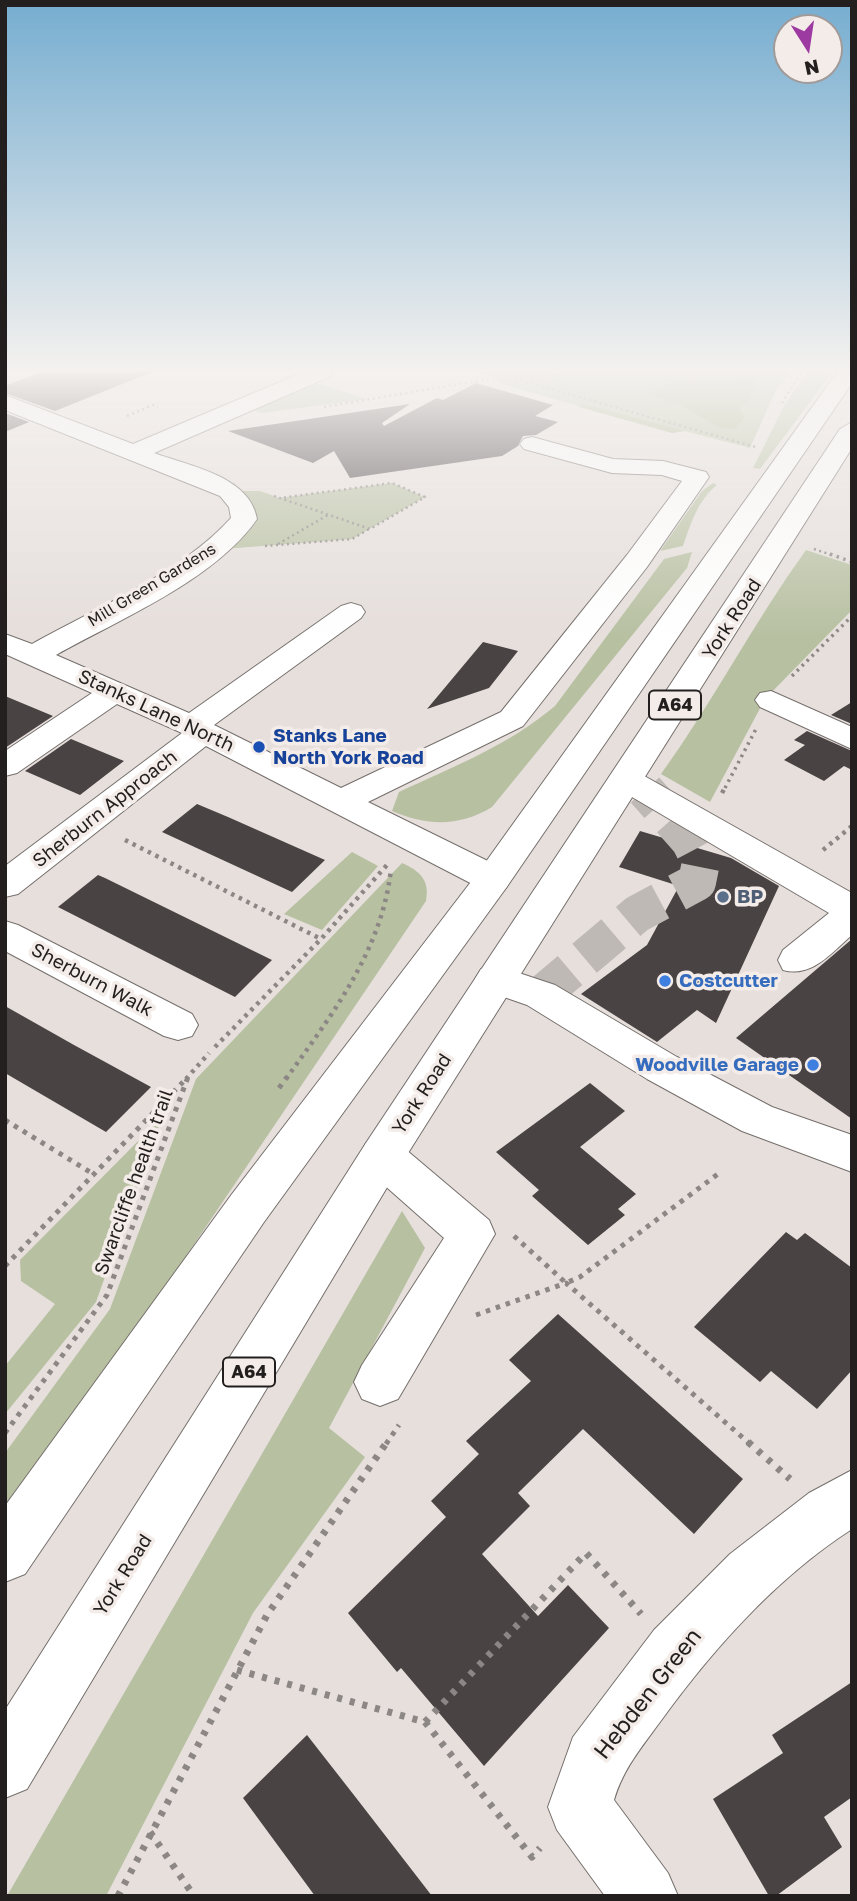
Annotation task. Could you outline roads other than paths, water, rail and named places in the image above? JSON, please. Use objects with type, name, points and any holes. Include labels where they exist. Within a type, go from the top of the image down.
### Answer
[{"type":"main road","name":"Mill Green Gardens","points":[[19,649],[211,550],[236,533],[244,519],[242,506],[229,491],[154,460]]},
{"type":"main road","points":[[340,802],[512,719],[637,561],[697,477],[663,468],[612,466],[589,460]]},
{"type":"main road","name":"A64","points":[[5,1554],[247,1208],[493,879],[787,460]]},
{"type":"main road","name":"York Road","points":[[5,1767],[382,1156],[832,460]]},
{"type":"main road","name":"Sherburn Approach","points":[[5,885],[88,821],[198,729],[351,612]]},
{"type":"main road","name":"Stanks Lane North","points":[[19,649],[198,729],[493,879]]},
{"type":"main road","points":[[5,766],[115,691]]},
{"type":"main road","points":[[772,700],[852,739]]},
{"type":"main road","points":[[627,780],[852,913],[797,960]]},
{"type":"main road","name":"Sherburn Walk","points":[[5,934],[178,1026]]},
{"type":"main road","points":[[495,979],[541,995],[662,1068],[757,1119],[852,1154]]},
{"type":"main road","points":[[382,1156],[471,1234],[393,1397]]},
{"type":"main road","name":"Hebden Green","points":[[645,1896],[580,1807],[595,1759],[675,1651],[750,1574],[840,1505]]},
{"type":"tunnel","points":[[541,995],[637,914],[697,882],[701,862],[690,841],[645,790]]},
{"type":"place","name":"Stanks Lane North York Road","points":[[259,747]]},
{"type":"place","name":"BP","points":[[723,897]]},
{"type":"place","name":"Costcutter","points":[[665,981]]},
{"type":"place","name":"Woodville Garage","points":[[813,1065]]}]
